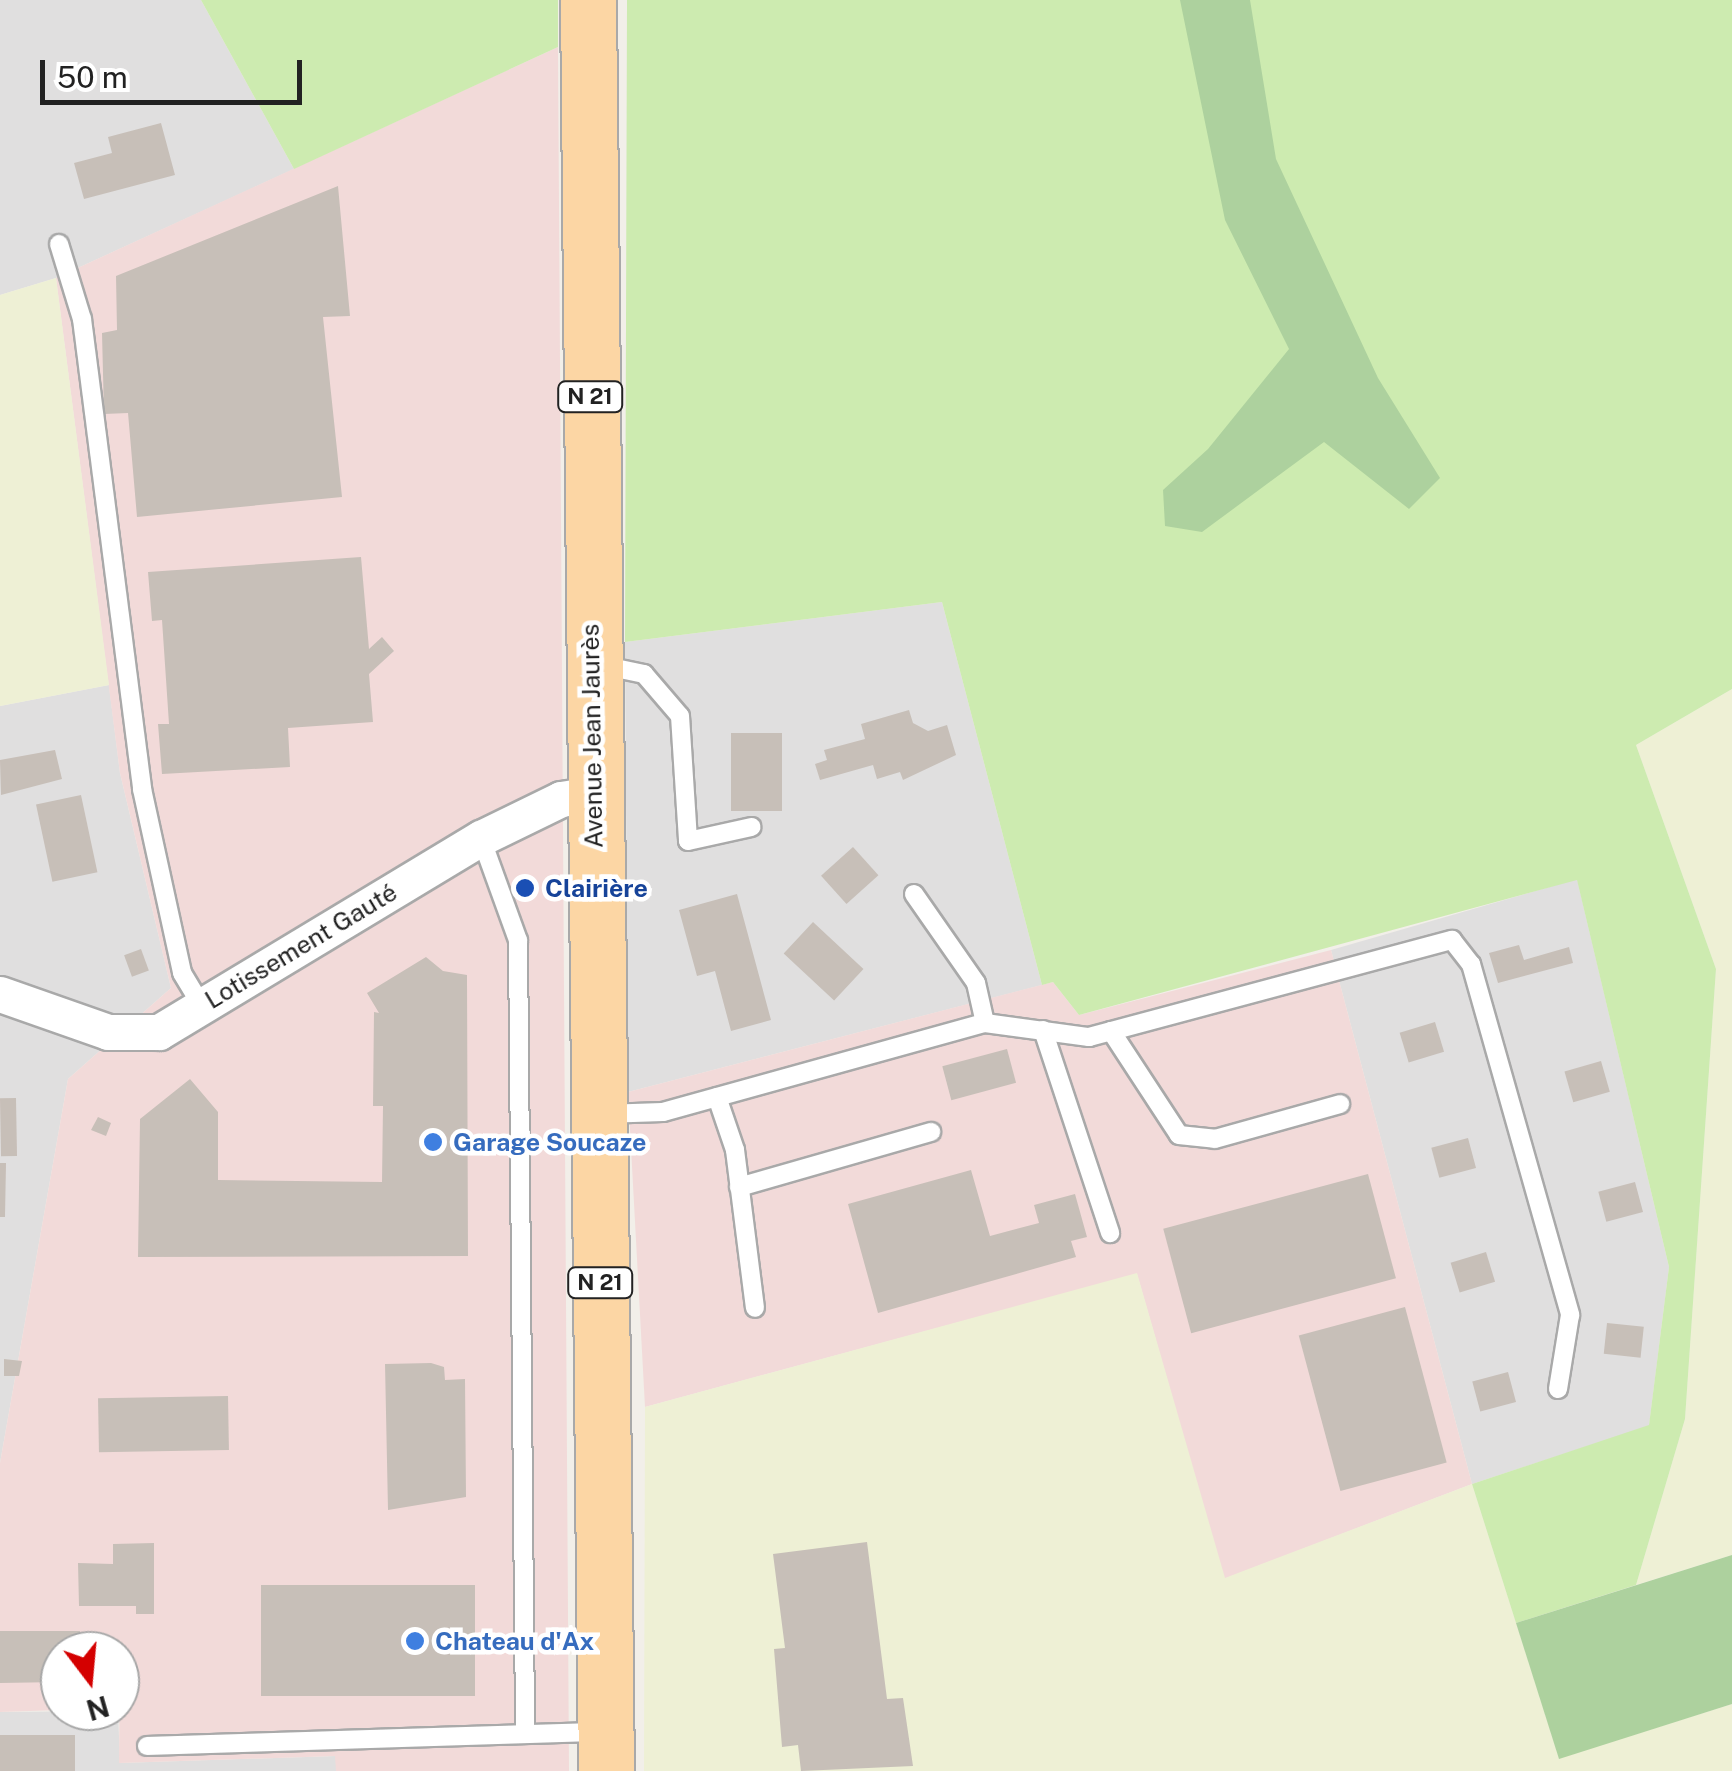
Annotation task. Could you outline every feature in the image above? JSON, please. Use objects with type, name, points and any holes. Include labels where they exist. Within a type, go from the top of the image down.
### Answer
[{"type":"main road","name":"Avenue Jean Jaurès","points":[[588,0],[591,663],[606,1751]]},
{"type":"street","name":"Lotissement Gauté","points":[[0,994],[108,1032],[158,1032],[480,838],[561,799],[593,794]]},
{"type":"lane","points":[[59,244],[82,319],[142,789],[182,973],[202,1006]]},
{"type":"lane","points":[[591,663],[644,674],[680,716],[688,841],[751,827]]},
{"type":"lane","points":[[480,838],[518,940],[525,1734]]},
{"type":"lane","points":[[914,894],[976,983],[985,1022]]},
{"type":"lane","points":[[597,1114],[663,1112],[985,1022],[1089,1037],[1452,940],[1472,964],[1570,1315],[1558,1389]]},
{"type":"lane","points":[[1044,1030],[1110,1233]]},
{"type":"lane","points":[[1110,1030],[1179,1135],[1215,1140],[1340,1104]]},
{"type":"lane","points":[[717,1097],[739,1186],[754,1308]]},
{"type":"lane","points":[[739,1186],[931,1132]]},
{"type":"lane","points":[[147,1746],[525,1734],[606,1751]]},
{"type":"shaded area","points":[[0,0],[201,0],[294,169],[56,278],[0,295]]},
{"type":"shaded area","points":[[558,47],[569,1771],[336,1771],[335,1756],[119,1763],[119,1731],[140,1731],[140,1631],[40,1631],[40,1711],[0,1712],[0,1463],[68,1079],[171,988],[120,773],[56,278]]},
{"type":"shaded area","points":[[942,602],[1042,985],[628,1092],[625,642]]},
{"type":"shaded area","points":[[109,685],[120,773],[171,988],[68,1079],[0,1463],[0,706]]},
{"type":"shaded area","points":[[1577,879],[1669,1267],[1649,1426],[1472,1484],[1331,950]]},
{"type":"shaded area","points":[[1331,950],[1472,1484],[1224,1579],[1137,1274],[645,1407],[628,1092],[1053,982],[1079,1015]]},
{"type":"shaded area","points":[[0,1712],[40,1712],[40,1731],[119,1731],[120,1763],[336,1756],[336,1771],[0,1771]]},
{"type":"green space","points":[[201,0],[558,0],[558,47],[294,169]]},
{"type":"green space","points":[[627,0],[1732,0],[1732,689],[1636,745],[1716,969],[1685,1419],[1636,1585],[1516,1623],[1472,1484],[1649,1425],[1669,1267],[1577,880],[1079,1015],[1053,982],[1042,985],[942,602],[625,642]]},
{"type":"green space","points":[[1180,0],[1250,0],[1276,159],[1378,378],[1440,478],[1409,509],[1324,442],[1202,532],[1165,526],[1163,490],[1208,449],[1289,349],[1225,220]]},
{"type":"green space","points":[[56,278],[109,685],[0,706],[0,295]]},
{"type":"green space","points":[[1732,689],[1732,1555],[1636,1585],[1685,1419],[1716,969],[1636,745]]},
{"type":"green space","points":[[1137,1273],[1225,1578],[1472,1484],[1559,1758],[1732,1704],[1732,1771],[644,1771],[645,1407]]},
{"type":"green space","points":[[1732,1555],[1732,1704],[1559,1759],[1516,1623]]},
{"type":"building","points":[[161,123],[175,175],[84,199],[74,163],[112,153],[108,137]]},
{"type":"building","points":[[338,186],[350,316],[323,317],[342,497],[137,517],[128,413],[104,414],[102,333],[117,330],[116,276]]},
{"type":"building","points":[[361,557],[369,649],[382,637],[394,651],[369,674],[373,722],[288,728],[290,767],[162,774],[158,724],[169,724],[162,620],[152,621],[148,572]]},
{"type":"building","points":[[909,710],[913,723],[928,731],[947,725],[956,755],[903,780],[900,772],[877,779],[873,765],[820,780],[815,764],[827,760],[824,750],[865,739],[861,724]]},
{"type":"building","points":[[731,733],[782,733],[782,811],[731,811]]},
{"type":"building","points":[[55,750],[62,779],[1,795],[0,760]]},
{"type":"building","points":[[81,795],[97,872],[52,882],[36,805]]},
{"type":"building","points":[[853,847],[878,875],[846,904],[821,876]]},
{"type":"building","points":[[737,894],[771,1020],[731,1031],[715,971],[697,976],[679,910]]},
{"type":"building","points":[[813,922],[863,969],[834,1001],[784,953]]},
{"type":"building","points":[[1519,945],[1524,960],[1569,947],[1573,963],[1498,983],[1489,953]]},
{"type":"building","points":[[141,949],[149,971],[132,977],[124,955]]},
{"type":"building","points":[[426,957],[443,971],[467,975],[468,1256],[138,1257],[140,1119],[190,1079],[218,1112],[218,1180],[382,1182],[383,1106],[373,1106],[374,1012],[379,1013],[367,993]]},
{"type":"building","points":[[1435,1022],[1444,1052],[1409,1062],[1400,1033]]},
{"type":"building","points":[[1007,1049],[1016,1083],[951,1100],[942,1066]]},
{"type":"building","points":[[1601,1061],[1610,1092],[1573,1102],[1564,1071]]},
{"type":"building","points":[[0,1098],[16,1098],[17,1156],[1,1156]]},
{"type":"building","points":[[98,1117],[111,1123],[106,1136],[91,1130]]},
{"type":"building","points":[[1468,1138],[1476,1168],[1439,1178],[1431,1148]]},
{"type":"building","points":[[0,1163],[6,1163],[5,1217],[0,1217]]},
{"type":"building","points":[[971,1170],[990,1236],[1039,1223],[1034,1205],[1075,1194],[1087,1237],[1071,1241],[1076,1257],[878,1313],[848,1204]]},
{"type":"building","points":[[1368,1174],[1396,1278],[1191,1333],[1163,1229]]},
{"type":"building","points":[[1635,1182],[1643,1212],[1606,1222],[1598,1192]]},
{"type":"building","points":[[1486,1252],[1495,1282],[1460,1292],[1451,1263]]},
{"type":"building","points":[[1405,1307],[1447,1463],[1340,1491],[1299,1335]]},
{"type":"building","points":[[1607,1323],[1644,1327],[1641,1358],[1604,1354]]},
{"type":"building","points":[[4,1359],[22,1361],[19,1376],[4,1376]]},
{"type":"building","points":[[431,1363],[444,1367],[445,1380],[465,1379],[466,1497],[388,1510],[385,1364]]},
{"type":"building","points":[[1508,1372],[1516,1402],[1480,1412],[1472,1382]]},
{"type":"building","points":[[228,1396],[229,1450],[99,1452],[98,1398]]},
{"type":"building","points":[[867,1542],[887,1699],[903,1698],[913,1766],[801,1771],[798,1745],[782,1747],[774,1649],[785,1648],[773,1554]]},
{"type":"building","points":[[154,1543],[154,1614],[136,1614],[136,1606],[79,1606],[78,1563],[113,1564],[113,1544]]},
{"type":"building","points":[[261,1585],[475,1585],[475,1696],[261,1696]]},
{"type":"building","points":[[0,1631],[40,1631],[40,1682],[0,1683]]},
{"type":"building","points":[[0,1735],[75,1735],[75,1771],[0,1771]]},
{"type":"place","name":"Clairière","points":[[525,888]]},
{"type":"place","name":"Garage Soucaze","points":[[433,1142]]},
{"type":"place","name":"Chateau d'Ax","points":[[415,1641]]}]
